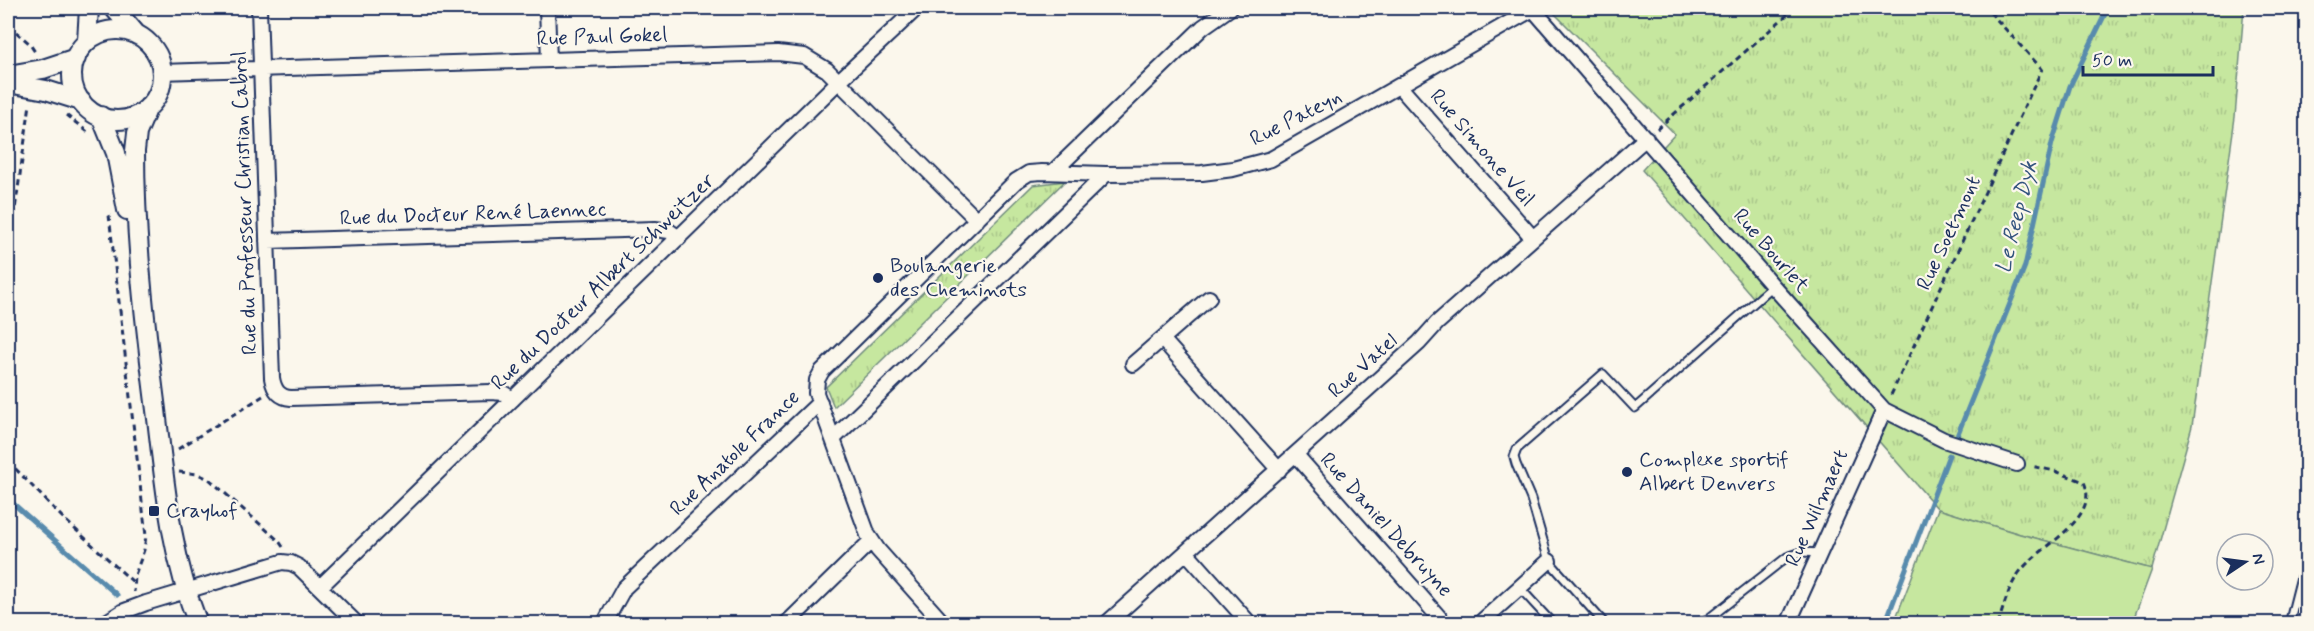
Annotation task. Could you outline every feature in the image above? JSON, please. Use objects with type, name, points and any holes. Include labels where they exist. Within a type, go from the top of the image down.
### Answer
[{"type":"street","points":[[87,41],[89,8]]},
{"type":"street","points":[[114,8],[137,35]]},
{"type":"street","name":"Rue du Professeur Christian Cabrol","points":[[259,8],[272,378],[277,392]]},
{"type":"street","points":[[547,8],[549,60]]},
{"type":"street","name":"Rue du Docteur Albert Schweitzer","points":[[320,587],[839,81],[917,8]]},
{"type":"street","points":[[1053,172],[1203,27],[1230,8]]},
{"type":"street","name":"Rue Pateyn","points":[[1053,172],[1202,173],[1271,159],[1533,9]]},
{"type":"street","name":"Rue Bourlet","points":[[1533,9],[1773,286],[1884,410],[1944,440],[2018,464]]},
{"type":"street","points":[[138,262],[135,151],[137,133],[159,89],[161,72],[156,53],[148,42],[123,30],[112,30],[87,41],[76,58],[73,82],[116,153],[138,262],[171,534],[186,591],[198,624]]},
{"type":"street","name":"Rue Paul Gokel","points":[[161,72],[786,53],[813,60],[839,81],[977,220]]},
{"type":"street","points":[[8,75],[43,69],[76,58]]},
{"type":"street","points":[[8,83],[46,90],[111,119],[136,115],[148,107]]},
{"type":"street","name":"Rue Simone Veil","points":[[1399,86],[1533,238]]},
{"type":"street","name":"Rue Vatel","points":[[1106,624],[1296,455],[1419,343],[1437,323],[1646,138]]},
{"type":"street","name":"Rue Anatole France","points":[[604,624],[615,602],[629,584],[820,402],[816,384],[822,371],[1021,177],[1029,173],[1053,172]]},
{"type":"street","points":[[833,439],[1106,174]]},
{"type":"street","name":"Rue du Docteur René Laennec","points":[[267,240],[655,230],[669,231],[679,238]]},
{"type":"street","points":[[1133,364],[1209,298]]},
{"type":"street","points":[[1162,339],[1279,470]]},
{"type":"street","points":[[277,392],[296,398],[497,392],[513,399]]},
{"type":"street","points":[[820,402],[871,541],[944,624]]},
{"type":"street","name":"Rue Wilmaert","points":[[1788,624],[1884,410]]},
{"type":"street","name":"Rue Daniel Debruyne","points":[[1296,455],[1446,624]]},
{"type":"street","points":[[786,624],[871,541]]},
{"type":"street","points":[[1186,552],[1250,624]]},
{"type":"street","points":[[1479,624],[1549,561]]},
{"type":"street","points":[[103,624],[133,608],[277,563],[287,562],[299,567],[357,624]]},
{"type":"lane","points":[[1605,624],[1549,561],[1531,499],[1514,457],[1517,449],[1603,374],[1635,408],[1773,286]]},
{"type":"lane","points":[[1695,624],[1708,619],[1787,557],[1802,552],[1820,553]]},
{"type":"lane","points":[[2289,624],[2307,557]]},
{"type":"lane","points":[[1520,587],[1552,624]]},
{"type":"path","points":[[1646,138],[1795,8]]},
{"type":"path","name":"Rue Soetmont","points":[[1884,410],[2042,69],[1986,8]]},
{"type":"path","points":[[8,25],[33,47],[35,57]]},
{"type":"path","points":[[8,259],[31,95]]},
{"type":"path","points":[[90,109],[93,136]]},
{"type":"path","points":[[109,214],[146,543],[136,569],[133,608]]},
{"type":"path","points":[[135,447],[172,444],[179,450],[277,392]]},
{"type":"path","points":[[8,461],[63,518],[134,583]]},
{"type":"path","points":[[1998,624],[2021,569],[2073,524],[2086,506],[2088,491],[2084,482],[2075,477],[2018,464]]},
{"type":"path","points":[[139,476],[177,471],[198,474],[209,479],[279,541],[285,551],[287,562]]},
{"type":"green space","points":[[1549,8],[2244,8],[2235,117],[2192,426],[2152,569],[2020,534],[1938,509],[1642,170],[1675,134]]},
{"type":"green space","points":[[1065,181],[834,407],[826,387],[1033,185]]},
{"type":"green space","points":[[1938,509],[2020,534],[2152,569],[2132,623],[1894,623]]},
{"type":"waterway","name":"Le Reep Dyk","points":[[1957,436],[2025,266],[2052,143],[2070,86],[2108,8]]},
{"type":"waterway","name":"Le Reep Dyk","points":[[1885,624],[1949,455]]},
{"type":"waterway","points":[[8,499],[117,595]]},
{"type":"place","name":"Boulangerie des Cheminots","points":[[878,278]]},
{"type":"place","name":"Complexe sportif Albert Denvers","points":[[1627,472]]},
{"type":"place","name":"Crayhof","points":[[154,511]]}]
